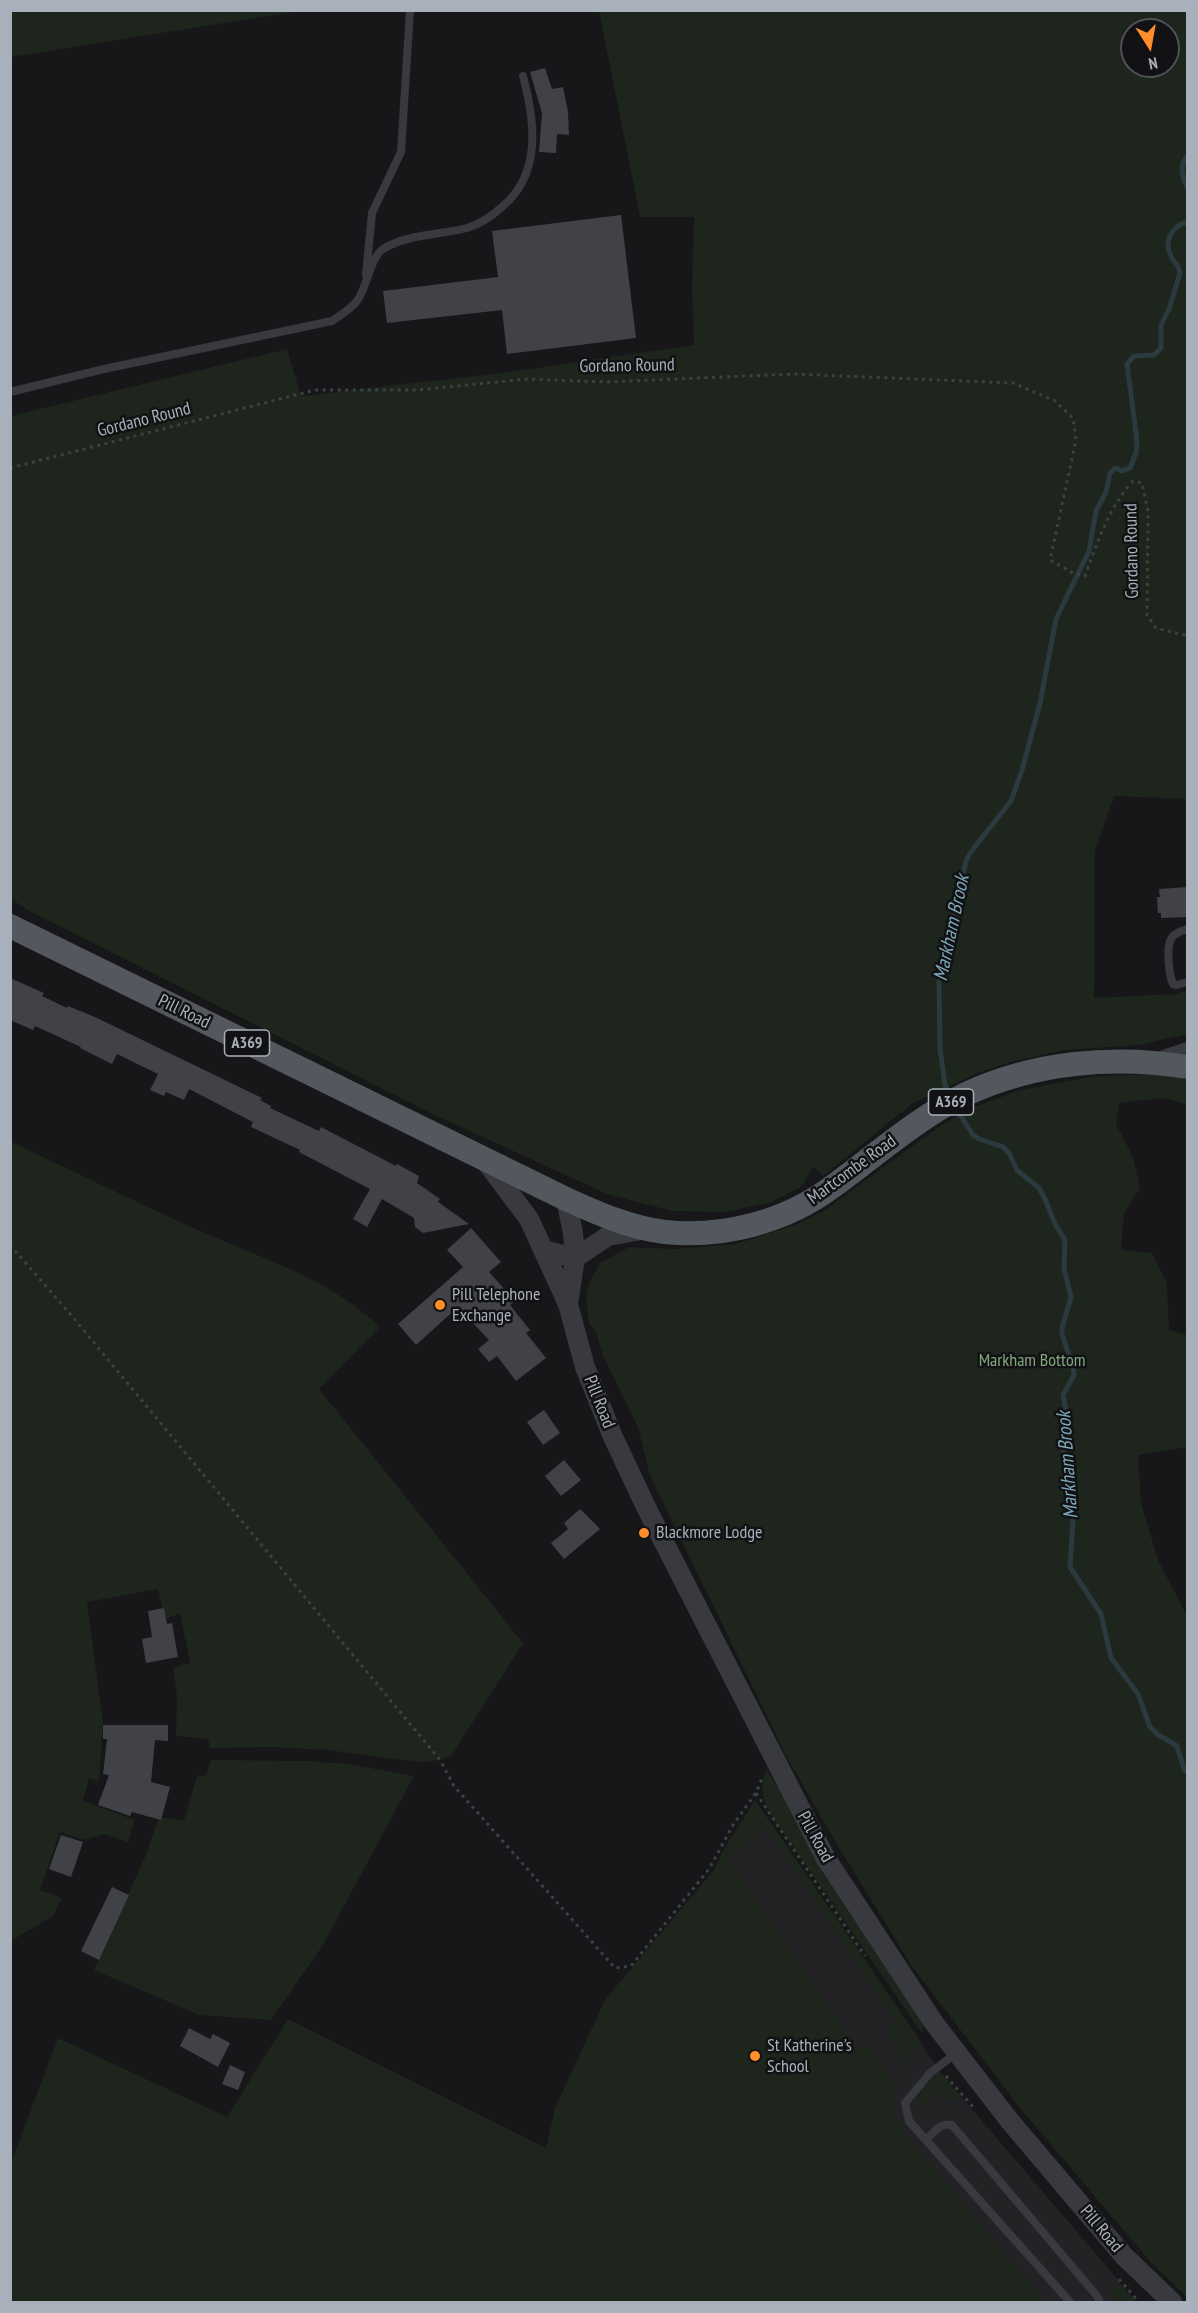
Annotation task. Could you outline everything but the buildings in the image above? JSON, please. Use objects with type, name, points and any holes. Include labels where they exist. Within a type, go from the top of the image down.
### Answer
[{"type":"main road","name":"Pill Road","points":[[10,926],[484,1159]]},
{"type":"main road","name":"Martcombe Road","points":[[484,1159],[598,1213],[664,1232],[705,1232],[773,1219],[798,1209],[832,1188],[925,1118],[966,1095],[1015,1076],[1092,1062],[1153,1061],[1188,1067]]},
{"type":"street","points":[[1153,1061],[1188,1049]]},
{"type":"street","name":"Pill Road","points":[[484,1159],[529,1219],[568,1304],[585,1367],[613,1437],[657,1530],[825,1857],[934,2023],[1009,2120],[1124,2256],[1172,2302]]},
{"type":"street","name":"Pill Road","points":[[556,1194],[573,1233],[575,1258],[568,1304]]},
{"type":"street","points":[[529,1219],[533,1208],[556,1194]]},
{"type":"street","points":[[543,1250],[575,1258],[608,1236],[648,1229]]},
{"type":"lane","points":[[365,283],[372,213],[401,152],[410,10]]},
{"type":"lane","points":[[10,392],[104,369],[332,321],[357,301],[380,251],[394,243],[470,227],[491,217],[512,199],[526,176],[534,135],[532,112],[523,76]]},
{"type":"lane","points":[[1188,929],[1172,936],[1169,942],[1169,973],[1173,984],[1177,986],[1188,982]]},
{"type":"lane","points":[[957,2053],[930,2073],[905,2103],[909,2121],[1070,2302]]},
{"type":"lane","points":[[926,2140],[941,2126],[952,2125],[1100,2302]]},
{"type":"path","name":"Gordano Round","points":[[10,468],[315,390],[418,390],[527,378],[606,382],[793,374],[1012,383],[1055,401],[1073,418],[1076,440],[1050,560],[1073,573],[1085,576],[1101,533],[1125,489],[1133,481],[1142,483],[1148,511],[1147,615],[1156,628],[1188,636]]},
{"type":"path","points":[[10,1245],[71,1315],[441,1760],[454,1786],[615,1968],[632,1966],[709,1869],[733,1825],[756,1793]]},
{"type":"shaded area","name":"St Katherine's School","points":[[755,1800],[941,2073],[1137,2302],[821,2302],[605,2000],[714,1870],[723,1851]]},
{"type":"green space","points":[[11,10],[299,10],[299,11],[11,57]]},
{"type":"green space","points":[[599,11],[1187,11],[1187,799],[1114,796],[1095,851],[1094,998],[1175,994],[1187,990],[1187,1034],[1140,1045],[1064,1050],[983,1071],[913,1103],[823,1176],[814,1167],[801,1187],[769,1203],[726,1212],[672,1211],[607,1194],[439,1117],[31,912],[11,899],[11,416],[287,349],[301,396],[510,372],[694,345],[692,286],[694,217],[640,217]]},
{"type":"green space","name":"Markham Bottom","points":[[1168,1073],[1187,1076],[1187,1104],[1162,1098],[1119,1103],[1116,1124],[1133,1157],[1140,1188],[1124,1214],[1121,1250],[1152,1253],[1167,1283],[1169,1330],[1187,1335],[1187,1447],[1138,1455],[1141,1503],[1158,1560],[1187,1616],[1187,2297],[1154,2266],[1020,2108],[911,1965],[832,1836],[788,1759],[650,1476],[638,1427],[603,1356],[596,1332],[589,1324],[586,1297],[589,1283],[600,1263],[629,1247],[674,1249],[736,1244],[797,1224],[825,1210],[933,1131],[972,1108],[1020,1090],[1090,1077]]},
{"type":"green space","points":[[10,1141],[176,1220],[318,1283],[361,1310],[380,1327],[319,1389],[523,1643],[452,1755],[444,1758],[419,1762],[327,1750],[272,1747],[210,1748],[208,1739],[176,1736],[177,1696],[173,1668],[190,1663],[180,1614],[165,1619],[158,1589],[87,1602],[103,1723],[99,1782],[89,1778],[83,1801],[135,1820],[128,1842],[105,1834],[84,1840],[60,1832],[40,1890],[62,1898],[53,1916],[11,1941]]},
{"type":"green space","points":[[211,1760],[308,1761],[348,1764],[414,1776],[323,1945],[271,2020],[199,2015],[94,1970],[146,1855],[159,1817],[184,1821],[197,1776],[206,1775]]},
{"type":"green space","points":[[767,1770],[921,2015],[924,2023],[921,2032],[770,1813],[762,1792],[764,1775]]},
{"type":"green space","points":[[755,1800],[920,2040],[914,2054],[906,2064],[886,2031],[897,2022],[766,1830],[728,1857],[857,2049],[868,2043],[893,2082],[896,2118],[906,2135],[1046,2302],[11,2302],[11,2163],[58,2038],[227,2117],[288,2019],[546,2148],[555,2108],[605,2000],[714,1870],[723,1851]]},
{"type":"green space","points":[[941,2073],[960,2095],[950,2103],[940,2092],[922,2108],[918,2104],[916,2091],[931,2075]]},
{"type":"green space","points":[[1119,2282],[1137,2302],[1113,2302],[1109,2291]]},
{"type":"waterway","name":"Markham Brook","points":[[1188,155],[1182,167],[1188,190]]},
{"type":"waterway","name":"Markham Brook","points":[[950,1096],[945,1085],[940,1048],[939,982],[966,861],[1011,801],[1040,703],[1056,619],[1089,551],[1096,511],[1106,492],[1110,473],[1115,468],[1122,471],[1130,468],[1136,453],[1137,441],[1127,364],[1134,356],[1154,355],[1161,348],[1161,325],[1169,309],[1180,273],[1169,251],[1170,235],[1177,227],[1188,222]]},
{"type":"waterway","name":"Markham Brook","points":[[955,1107],[973,1135],[1003,1147],[1009,1153],[1017,1170],[1039,1188],[1065,1240],[1064,1268],[1071,1297],[1062,1334],[1074,1375],[1063,1395],[1068,1421],[1063,1447],[1074,1503],[1070,1567],[1101,1614],[1111,1658],[1138,1694],[1150,1727],[1177,1746],[1184,1769],[1188,1773]]},
{"type":"place","name":"Pill Telephone Exchange","points":[[440,1305]]},
{"type":"place","name":"Blackmore Lodge","points":[[644,1533]]},
{"type":"place","name":"St Katherine's School","points":[[755,2056]]}]
